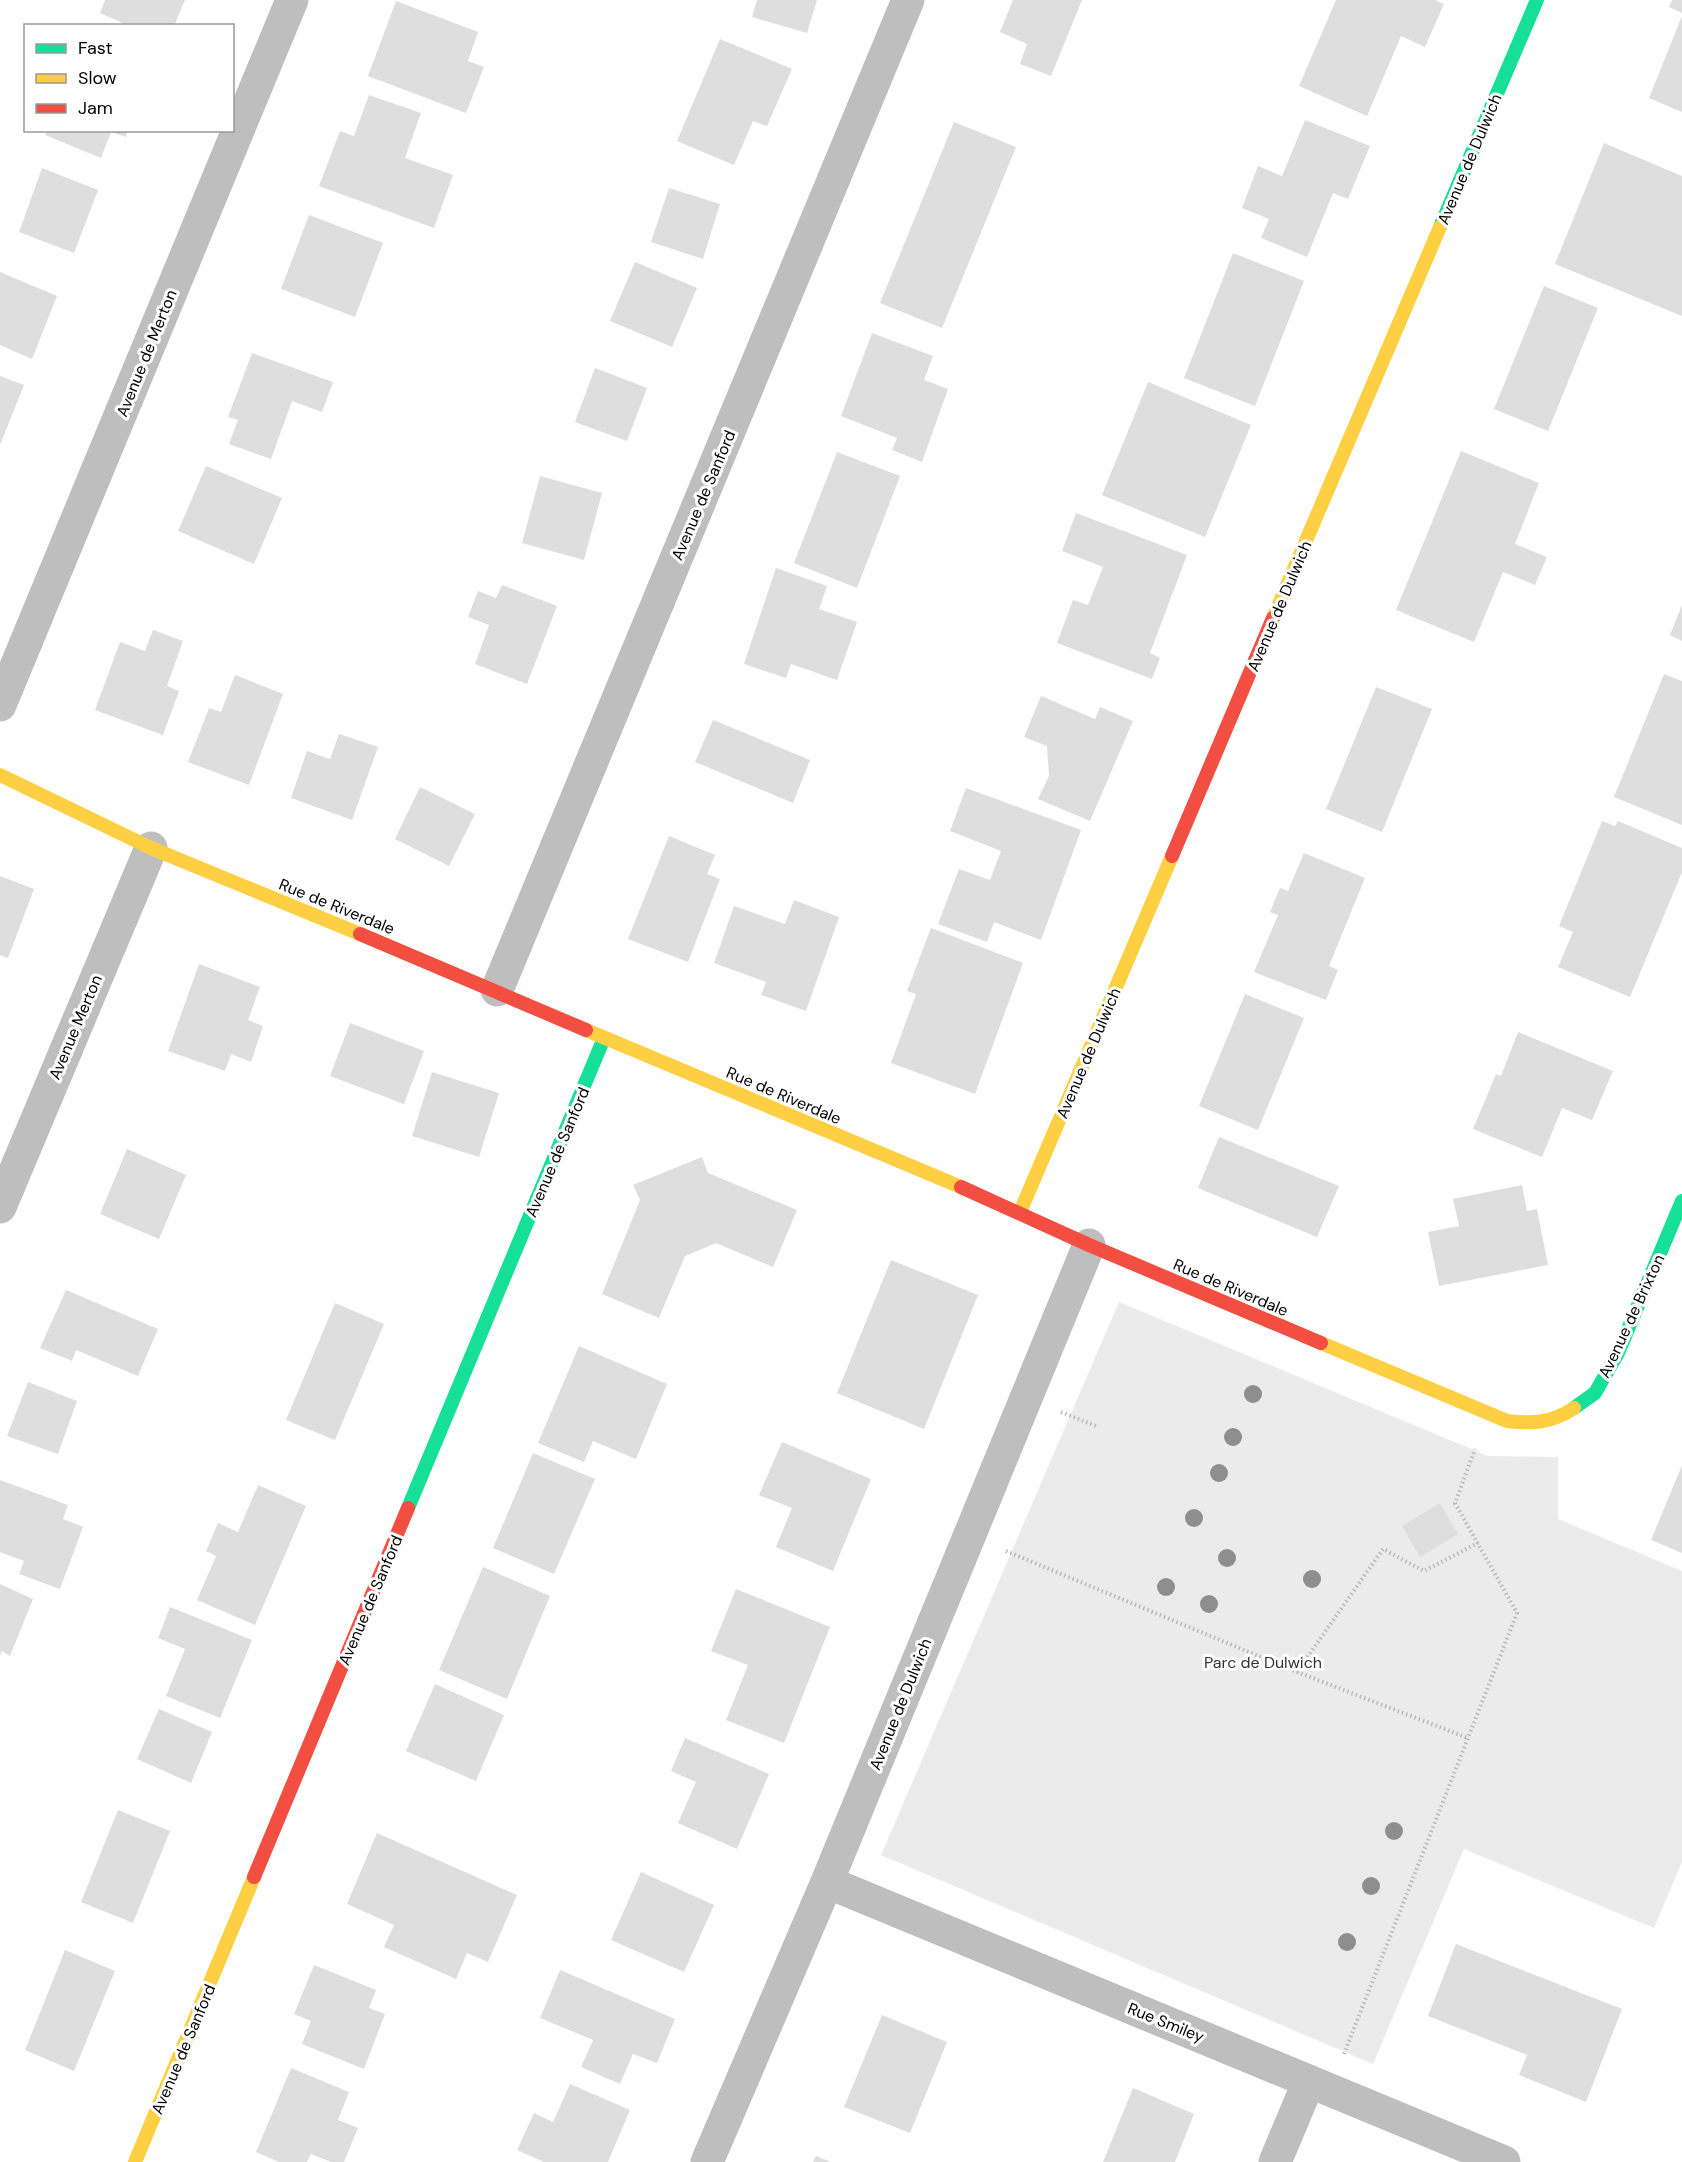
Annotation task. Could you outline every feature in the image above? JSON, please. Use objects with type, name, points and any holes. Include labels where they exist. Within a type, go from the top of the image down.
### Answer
[{"type":"street","name":"Avenue de Merton","points":[[0,705],[291,0]]},
{"type":"street","name":"Avenue de Sanford","points":[[497,990],[908,0]]},
{"type":"street","name":"Avenue de Dulwich","points":[[1020,1212],[1537,0]]},
{"type":"street","name":"Rue de Riverdale","points":[[0,775],[151,848],[497,990],[604,1038],[1020,1212],[1089,1245],[1507,1421],[1533,1424],[1562,1417]]},
{"type":"street","name":"Avenue Merton","points":[[0,1207],[151,848]]},
{"type":"street","name":"Avenue de Sanford","points":[[135,2162],[604,1038]]},
{"type":"street","name":"Avenue de Brixton","points":[[1562,1417],[1595,1393],[1618,1353],[1682,1201]]},
{"type":"street","name":"Avenue de Dulwich","points":[[707,2162],[827,1882],[1089,1245]]},
{"type":"street","name":"Rue Smiley","points":[[827,1882],[1504,2162]]},
{"type":"street","points":[[1275,2162],[1309,2080]]},
{"type":"path","points":[[1055,1409],[1096,1426]]},
{"type":"path","points":[[1344,2056],[1517,1613],[1455,1503],[1476,1446]]},
{"type":"path","points":[[1297,1672],[1383,1549],[1424,1571],[1478,1543]]},
{"type":"path","points":[[997,1547],[1297,1672],[1468,1738]]},
{"type":"green space","name":"Parc de Dulwich","points":[[1119,1302],[1488,1456],[1558,1457],[1558,1519],[1682,1571],[1682,1862],[1654,1928],[1464,1849],[1373,2064],[881,1855]]},
{"type":"building","points":[[105,0],[185,0],[175,24],[125,24],[100,13]]},
{"type":"building","points":[[757,0],[817,0],[807,33],[752,17]]},
{"type":"building","points":[[1013,0],[1082,0],[1051,76],[1020,64],[1027,44],[1000,32]]},
{"type":"building","points":[[1336,0],[1435,0],[1444,4],[1425,47],[1401,36],[1367,116],[1299,86]]},
{"type":"building","points":[[1672,0],[1682,0],[1682,13],[1669,7]]},
{"type":"building","points":[[396,1],[478,32],[468,61],[484,67],[466,113],[368,76]]},
{"type":"building","points":[[1682,16],[1682,112],[1649,98]]},
{"type":"building","points":[[720,39],[792,69],[767,126],[753,121],[734,165],[677,141]]},
{"type":"building","points":[[369,95],[421,113],[405,158],[453,175],[434,228],[319,186],[340,131],[354,136]]},
{"type":"building","points":[[1305,120],[1370,146],[1348,199],[1333,193],[1307,257],[1261,238],[1269,219],[1242,208],[1258,166],[1282,176]]},
{"type":"building","points":[[954,122],[1016,147],[942,328],[880,303]]},
{"type":"building","points":[[46,132],[111,132],[101,158],[45,135]]},
{"type":"building","points":[[111,132],[127,132],[126,137]]},
{"type":"building","points":[[1604,143],[1682,176],[1682,316],[1555,264]]},
{"type":"building","points":[[42,168],[98,190],[74,253],[19,232]]},
{"type":"building","points":[[669,188],[720,204],[703,259],[651,242]]},
{"type":"building","points":[[309,215],[383,243],[355,317],[281,289]]},
{"type":"building","points":[[1233,253],[1304,281],[1255,406],[1184,378]]},
{"type":"building","points":[[635,262],[697,288],[672,347],[610,321]]},
{"type":"building","points":[[0,272],[57,296],[32,359],[0,345]]},
{"type":"building","points":[[1544,286],[1598,308],[1548,431],[1494,409]]},
{"type":"building","points":[[872,333],[933,356],[924,380],[948,389],[922,462],[892,450],[897,438],[841,416]]},
{"type":"building","points":[[252,353],[333,382],[322,412],[292,401],[271,459],[229,444],[238,420],[228,417]]},
{"type":"building","points":[[595,368],[647,388],[627,441],[575,422]]},
{"type":"building","points":[[0,376],[24,385],[0,445]]},
{"type":"building","points":[[1148,382],[1251,425],[1205,537],[1102,495]]},
{"type":"building","points":[[1461,451],[1539,483],[1515,544],[1547,557],[1535,585],[1503,572],[1474,642],[1396,610]]},
{"type":"building","points":[[837,452],[900,476],[857,588],[794,563]]},
{"type":"building","points":[[206,466],[282,498],[254,564],[178,531]]},
{"type":"building","points":[[540,476],[602,493],[584,560],[522,543]]},
{"type":"building","points":[[1076,513],[1187,555],[1150,653],[1160,658],[1152,679],[1057,643],[1073,600],[1088,605],[1103,567],[1062,551]]},
{"type":"building","points":[[776,568],[827,586],[819,609],[857,622],[837,680],[791,664],[786,678],[744,664]]},
{"type":"building","points":[[502,585],[557,606],[527,684],[475,664],[489,625],[468,617],[478,591],[496,598]]},
{"type":"building","points":[[1682,605],[1682,641],[1670,635]]},
{"type":"building","points":[[153,630],[183,641],[167,686],[179,691],[163,735],[95,710],[120,642],[145,651]]},
{"type":"building","points":[[1664,674],[1682,681],[1682,825],[1614,797]]},
{"type":"building","points":[[235,675],[283,694],[249,785],[188,762],[209,708],[221,712]]},
{"type":"building","points":[[1376,687],[1432,709],[1382,832],[1326,809]]},
{"type":"building","points":[[1041,696],[1095,719],[1100,707],[1133,721],[1090,821],[1038,799],[1049,776],[1047,746],[1024,737]]},
{"type":"building","points":[[713,720],[810,760],[793,803],[695,762]]},
{"type":"building","points":[[339,734],[378,747],[352,820],[291,798],[307,751],[330,759]]},
{"type":"building","points":[[420,787],[475,814],[449,866],[395,839]]},
{"type":"building","points":[[966,788],[1081,830],[1041,940],[994,922],[987,942],[938,924],[959,869],[990,880],[1001,851],[950,831]]},
{"type":"building","points":[[1602,821],[1615,826],[1618,821],[1682,848],[1682,872],[1630,997],[1558,967],[1573,932],[1559,926]]},
{"type":"building","points":[[669,836],[715,855],[707,874],[720,879],[688,962],[628,939]]},
{"type":"building","points":[[1304,853],[1365,878],[1329,966],[1338,970],[1326,1000],[1254,972],[1278,915],[1270,912],[1280,888],[1288,891]]},
{"type":"building","points":[[0,876],[34,889],[8,958],[0,955]]},
{"type":"building","points":[[794,900],[839,917],[806,1011],[761,995],[766,982],[714,963],[734,906],[785,924]]},
{"type":"building","points":[[931,928],[1023,963],[975,1094],[891,1063],[916,994],[907,991]]},
{"type":"building","points":[[199,964],[260,987],[248,1020],[263,1026],[251,1062],[231,1054],[225,1071],[168,1051]]},
{"type":"building","points":[[1245,994],[1304,1018],[1258,1130],[1199,1106]]},
{"type":"building","points":[[350,1023],[424,1051],[404,1104],[330,1076]]},
{"type":"building","points":[[1518,1032],[1613,1071],[1592,1120],[1562,1108],[1542,1157],[1473,1129],[1496,1074],[1501,1076]]},
{"type":"building","points":[[432,1072],[499,1093],[479,1157],[412,1136]]},
{"type":"building","points":[[1219,1137],[1339,1186],[1317,1237],[1198,1188]]},
{"type":"building","points":[[127,1149],[186,1175],[159,1239],[100,1214]]},
{"type":"building","points":[[702,1157],[708,1173],[797,1210],[773,1267],[716,1243],[685,1256],[659,1318],[602,1294],[640,1200],[633,1185]]},
{"type":"building","points":[[1522,1185],[1527,1211],[1537,1209],[1548,1265],[1439,1286],[1428,1232],[1459,1226],[1453,1199]]},
{"type":"building","points":[[891,1260],[978,1295],[924,1429],[837,1393]]},
{"type":"building","points":[[66,1290],[158,1329],[138,1376],[76,1350],[72,1361],[40,1348]]},
{"type":"building","points":[[335,1303],[384,1324],[335,1440],[286,1420]]},
{"type":"building","points":[[579,1346],[667,1384],[636,1459],[593,1441],[584,1462],[538,1443]]},
{"type":"building","points":[[28,1382],[77,1401],[58,1454],[7,1436]]},
{"type":"building","points":[[782,1442],[871,1479],[833,1571],[776,1547],[792,1508],[759,1495]]},
{"type":"building","points":[[533,1453],[595,1479],[554,1574],[493,1548]]},
{"type":"building","points":[[1682,1465],[1682,1553],[1651,1540]]},
{"type":"building","points":[[0,1480],[68,1505],[63,1519],[83,1527],[60,1589],[19,1574],[24,1561],[0,1552]]},
{"type":"building","points":[[258,1485],[306,1506],[255,1625],[197,1600],[216,1556],[206,1551],[218,1523],[238,1532]]},
{"type":"building","points":[[1440,1503],[1458,1534],[1420,1557],[1402,1526]]},
{"type":"building","points":[[483,1567],[550,1596],[507,1699],[439,1670]]},
{"type":"building","points":[[0,1584],[33,1599],[10,1656],[2,1651],[0,1656]]},
{"type":"building","points":[[736,1589],[830,1627],[784,1743],[726,1720],[748,1665],[711,1651]]},
{"type":"building","points":[[170,1607],[252,1640],[220,1718],[166,1696],[185,1649],[158,1638]]},
{"type":"building","points":[[435,1684],[504,1715],[476,1781],[406,1751]]},
{"type":"building","points":[[159,1709],[212,1732],[191,1783],[137,1759]]},
{"type":"building","points":[[685,1738],[769,1774],[737,1849],[678,1823],[696,1782],[671,1771]]},
{"type":"building","points":[[118,1810],[170,1831],[133,1923],[81,1902]]},
{"type":"building","points":[[377,1833],[517,1895],[488,1962],[467,1953],[456,1979],[384,1947],[394,1925],[347,1904]]},
{"type":"building","points":[[641,1872],[714,1905],[684,1972],[611,1940]]},
{"type":"building","points":[[1456,1944],[1622,2009],[1586,2102],[1519,2075],[1527,2055],[1428,2016]]},
{"type":"building","points":[[65,1950],[115,1971],[74,2071],[25,2050]]},
{"type":"building","points":[[314,1965],[376,1990],[369,2008],[385,2014],[364,2069],[302,2044],[311,2021],[294,2014]]},
{"type":"building","points":[[560,1970],[675,2019],[657,2063],[633,2054],[620,2084],[581,2067],[593,2040],[540,2018]]},
{"type":"building","points":[[882,2015],[947,2042],[910,2133],[844,2107]]},
{"type":"building","points":[[291,2068],[349,2092],[338,2120],[358,2128],[344,2162],[331,2162],[311,2154],[307,2162],[279,2162],[256,2152]]},
{"type":"building","points":[[570,2084],[630,2110],[608,2162],[544,2162],[517,2150],[534,2113],[553,2122]]},
{"type":"building","points":[[1133,2088],[1194,2114],[1175,2162],[1103,2162]]},
{"type":"building","points":[[816,2156],[831,2162],[813,2162]]},
{"type":"traffic: fast","points":[[1440,227],[1537,0]]},
{"type":"traffic: fast","points":[[408,1508],[604,1038]]},
{"type":"traffic: fast","points":[[1574,1408],[1595,1393],[1618,1353],[1682,1201]]},
{"type":"traffic: slow","points":[[1273,618],[1440,227]]},
{"type":"traffic: slow","points":[[0,775],[151,848],[360,934]]},
{"type":"traffic: slow","points":[[1020,1212],[1172,856]]},
{"type":"traffic: slow","points":[[586,1030],[961,1187]]},
{"type":"traffic: slow","points":[[1321,1343],[1507,1421],[1542,1421],[1558,1417],[1574,1408]]},
{"type":"traffic: slow","points":[[135,2162],[254,1877]]},
{"type":"traffic: jam","points":[[1172,856],[1273,618]]},
{"type":"traffic: jam","points":[[360,934],[586,1030]]},
{"type":"traffic: jam","points":[[961,1187],[1089,1245],[1321,1343]]},
{"type":"traffic: jam","points":[[254,1877],[408,1508]]}]
